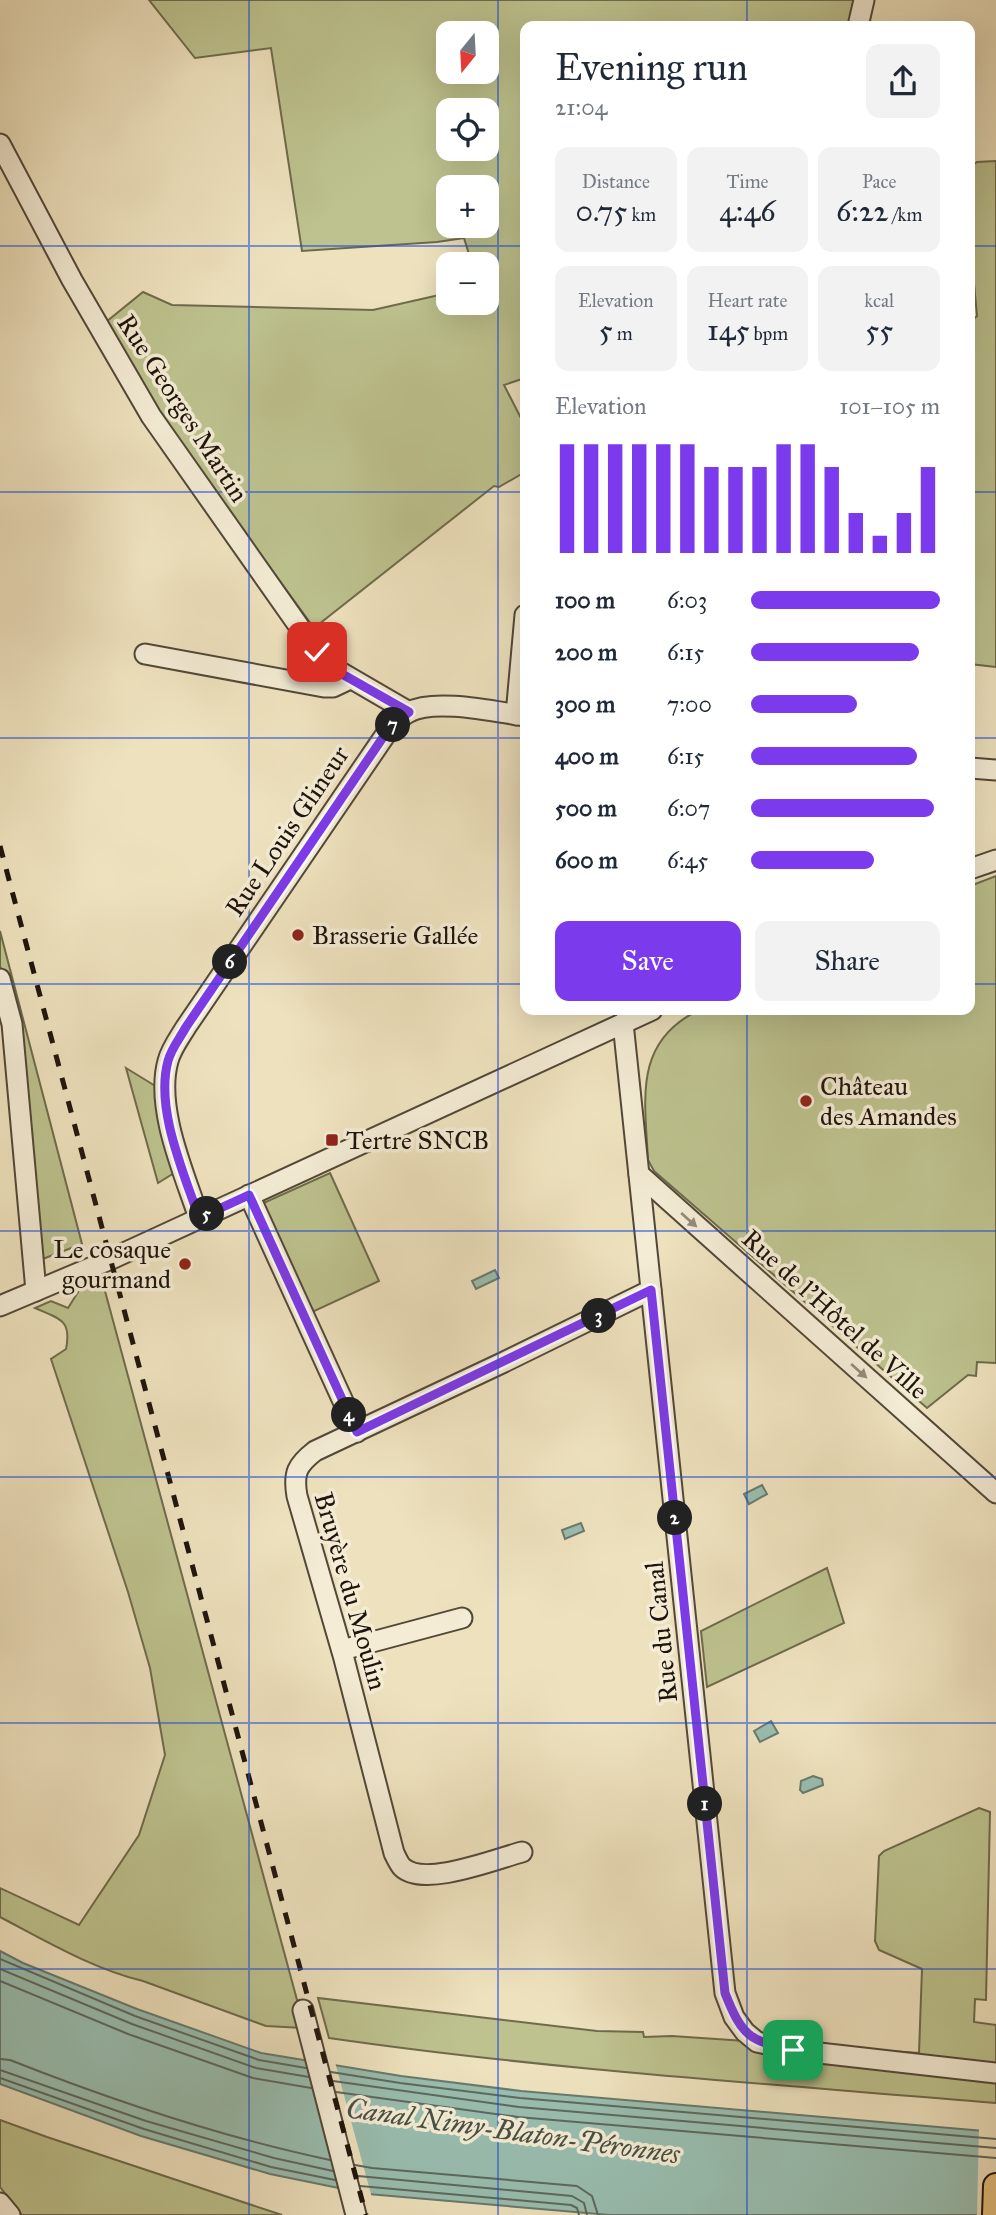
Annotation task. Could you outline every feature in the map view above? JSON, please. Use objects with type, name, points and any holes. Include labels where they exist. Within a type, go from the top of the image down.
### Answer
[{"type":"main road","points":[[995,2215],[996,2186]]},
{"type":"street","points":[[859,21],[864,0]]},
{"type":"street","name":"Rue Georges Martin","points":[[0,144],[72,279],[151,416],[324,661],[409,712]]},
{"type":"street","points":[[145,654],[324,687],[333,687],[350,679]]},
{"type":"street","points":[[409,712],[436,707],[520,715]]},
{"type":"street","name":"Rue Louis Glineur","points":[[199,1218],[172,1138],[165,1095],[168,1060],[186,1027],[388,730],[409,712]]},
{"type":"street","points":[[975,768],[996,770]]},
{"type":"street","points":[[975,867],[996,860]]},
{"type":"street","points":[[0,979],[12,1024],[36,1291]]},
{"type":"street","points":[[0,1306],[109,1260],[641,1015]]},
{"type":"street","name":"Rue du Canal","points":[[623,1023],[725,1993],[734,2017],[757,2042],[793,2050],[996,2073]]},
{"type":"street","name":"Rue de l'Hôtel de Ville","points":[[639,1174],[996,1493]]},
{"type":"street","points":[[249,1195],[357,1432]]},
{"type":"street","name":"Bruyère du Moulin","points":[[522,1852],[433,1876],[416,1875],[403,1868],[394,1853],[342,1650],[295,1486],[297,1469],[301,1462],[315,1451],[651,1290]]},
{"type":"street","points":[[342,1650],[462,1618]]},
{"type":"street","points":[[303,2010],[356,2215]]},
{"type":"street","points":[[0,2203],[9,2215]]},
{"type":"green space","points":[[149,0],[859,0],[855,21],[520,21],[520,380],[504,385],[520,416],[520,475],[499,487],[494,486],[314,628],[160,417],[106,322],[143,292],[172,305],[373,310],[436,296],[436,315],[499,315],[499,252],[468,252],[464,238],[302,251],[271,48],[195,58]]},
{"type":"green space","points":[[996,161],[996,667],[975,665],[977,162]]},
{"type":"green space","points":[[996,876],[996,1363],[977,1362],[976,1376],[968,1375],[927,1408],[654,1171],[648,1160],[645,1094],[653,1055],[663,1038],[691,1015],[975,1015],[975,884]]},
{"type":"green space","points":[[0,931],[82,1244],[40,1260],[17,1028],[0,966]]},
{"type":"green space","points":[[126,1068],[157,1087],[158,1118],[174,1173],[158,1183]]},
{"type":"green space","points":[[330,1173],[379,1281],[308,1314],[259,1205]]},
{"type":"green space","points":[[102,1280],[300,2011],[302,2028],[266,2026],[124,1976],[70,1954],[0,1917],[0,1888],[79,1925],[139,1835],[165,1755],[150,1668],[128,1592],[51,1359],[66,1349],[67,1331],[62,1321],[35,1308],[51,1301],[68,1308],[80,1289]]},
{"type":"green space","points":[[827,1568],[844,1623],[707,1687],[701,1631]]},
{"type":"green space","points":[[979,1808],[990,1812],[986,2000],[975,1999],[974,2022],[996,2025],[996,2103],[578,2068],[329,2038],[318,1998],[597,2031],[643,2032],[644,2037],[672,2036],[919,2053],[922,1969],[879,1950],[875,1941],[879,1856],[884,1851]]},
{"type":"green space","points":[[0,2120],[282,2215],[22,2215],[0,2187]]},
{"type":"water","points":[[495,1270],[499,1278],[476,1289],[472,1281]]},
{"type":"water","points":[[762,1485],[767,1494],[749,1504],[744,1494]]},
{"type":"water","points":[[581,1523],[584,1531],[565,1539],[562,1530]]},
{"type":"water","points":[[771,1721],[778,1733],[760,1742],[754,1731]]},
{"type":"water","points":[[813,1776],[822,1779],[823,1785],[803,1793],[800,1790],[801,1781]]},
{"type":"water","name":"Canal Nimy-Blaton-Péronnes","points":[[0,1951],[137,2009],[261,2053],[401,2076],[521,2091],[996,2132],[996,2215],[610,2215],[368,2194],[270,2174],[141,2136],[0,2084]]},
{"type":"pier","points":[[310,2058],[335,2062],[372,2198],[346,2193]]},
{"type":"pier","points":[[979,2127],[996,2129],[996,2215],[977,2215]]},
{"type":"railway","points":[[0,846],[366,2215]]},
{"type":"place","name":"Brasserie Gallée","points":[[298,935]]},
{"type":"place","name":"Château des Amandes","points":[[806,1101]]},
{"type":"place","name":"Tertre SNCB","points":[[332,1140]]},
{"type":"place","name":"Le cosaque gourmand","points":[[185,1264]]},
{"type":"route","points":[[317,652],[335,670],[409,712],[388,730],[186,1027],[168,1060],[165,1095],[172,1138],[199,1218],[249,1195],[357,1432],[651,1290],[725,1993],[734,2017],[745,2032],[757,2042],[793,2050]]}]
